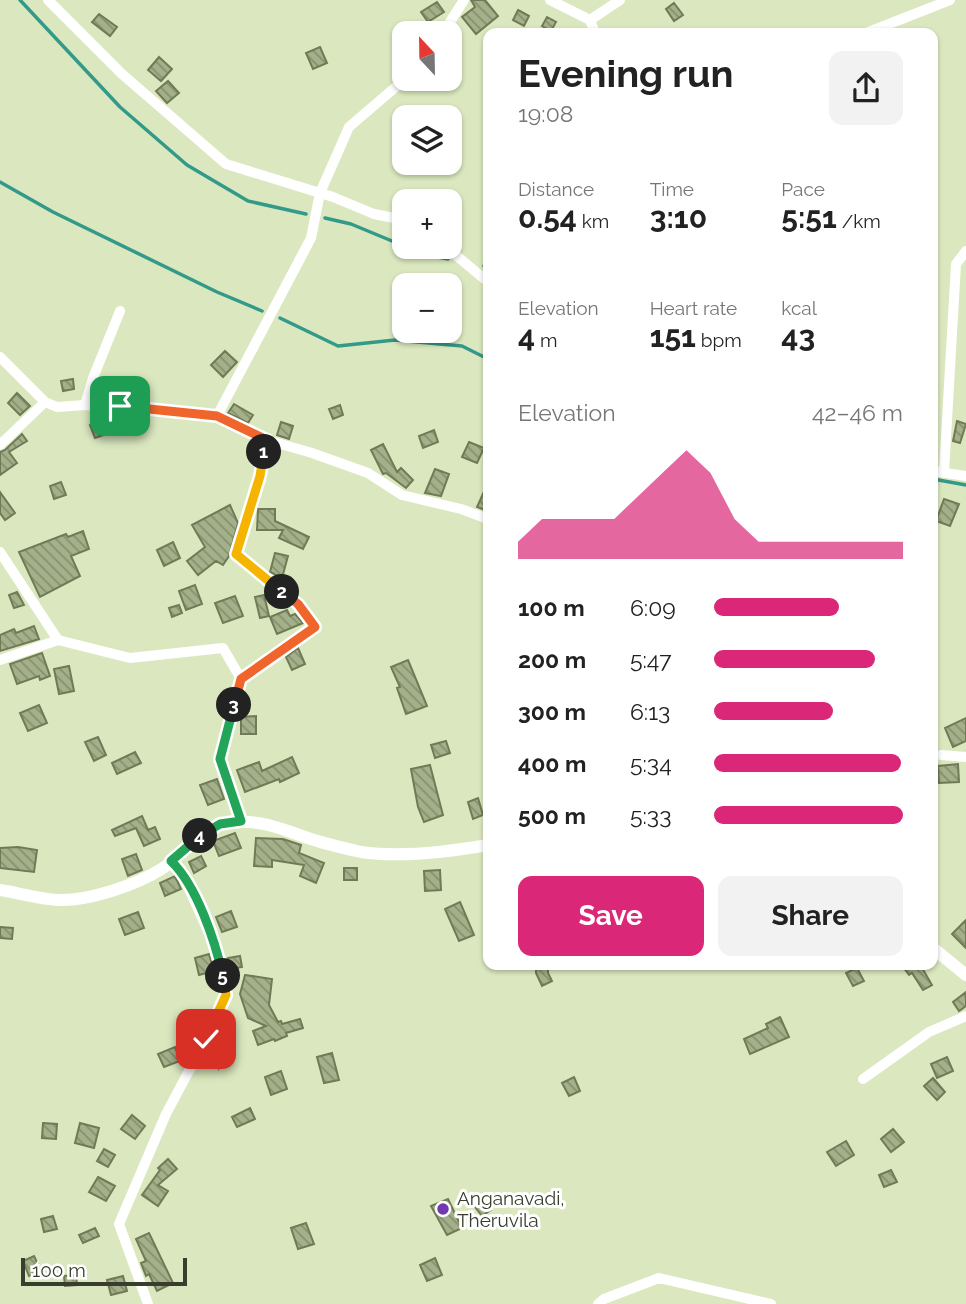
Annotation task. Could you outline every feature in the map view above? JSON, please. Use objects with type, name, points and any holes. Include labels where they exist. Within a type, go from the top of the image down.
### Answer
[{"type":"main road","points":[[0,890],[58,900],[102,895],[163,868],[199,837],[220,824],[241,821],[284,828],[306,838],[363,852],[461,850],[483,846]]},
{"type":"main road","points":[[938,952],[966,975]]},
{"type":"street","points":[[48,0],[122,74],[226,164],[320,193],[374,214],[392,218]]},
{"type":"street","points":[[451,21],[464,0]]},
{"type":"street","points":[[550,0],[590,20],[593,28]]},
{"type":"street","points":[[590,20],[620,0]]},
{"type":"street","points":[[879,28],[950,0]]},
{"type":"street","points":[[217,416],[311,238],[320,193],[349,127],[392,90]]},
{"type":"street","points":[[944,472],[956,264],[966,251]]},
{"type":"street","points":[[460,259],[483,278]]},
{"type":"street","points":[[85,405],[120,311]]},
{"type":"street","points":[[0,356],[45,402],[57,407],[85,405],[217,416],[267,440],[368,473],[402,495],[483,517]]},
{"type":"street","points":[[0,445],[45,402]]},
{"type":"street","points":[[241,821],[220,759],[241,679],[315,627],[298,604],[236,554],[260,476],[267,440]]},
{"type":"street","points":[[938,471],[966,476]]},
{"type":"street","points":[[0,552],[58,640]]},
{"type":"street","points":[[0,660],[58,640],[130,658],[223,648],[241,679]]},
{"type":"street","points":[[941,755],[966,757]]},
{"type":"street","points":[[148,1304],[119,1224],[166,1114],[220,1010],[226,989],[220,962],[194,895],[181,871],[171,861]]},
{"type":"street","points":[[863,1079],[929,1032],[966,1016]]},
{"type":"street","points":[[598,1304],[604,1299],[659,1278],[771,1304]]},
{"type":"building","points":[[471,0],[485,0],[498,16],[476,34],[462,17],[475,7]]},
{"type":"building","points":[[437,2],[444,12],[427,21],[421,12]]},
{"type":"building","points":[[674,3],[683,15],[674,21],[666,9]]},
{"type":"building","points":[[518,10],[529,16],[524,26],[513,20]]},
{"type":"building","points":[[99,14],[117,27],[110,36],[92,22]]},
{"type":"building","points":[[547,17],[556,22],[553,28],[542,26]]},
{"type":"building","points":[[320,47],[327,63],[313,69],[306,53]]},
{"type":"building","points":[[159,57],[172,69],[161,81],[148,70]]},
{"type":"building","points":[[168,81],[179,93],[167,103],[156,91]]},
{"type":"building","points":[[225,351],[237,362],[223,377],[211,365]]},
{"type":"building","points":[[109,377],[125,379],[122,399],[105,396]]},
{"type":"building","points":[[73,379],[74,389],[63,391],[61,381]]},
{"type":"building","points":[[17,393],[30,406],[20,415],[8,403]]},
{"type":"building","points":[[234,404],[253,415],[248,423],[228,413]]},
{"type":"building","points":[[340,405],[343,415],[333,419],[329,409]]},
{"type":"building","points":[[105,420],[110,433],[95,438],[90,425]]},
{"type":"building","points":[[957,421],[966,424],[960,443],[953,441]]},
{"type":"building","points":[[281,422],[293,426],[289,439],[277,435]]},
{"type":"building","points":[[434,430],[438,442],[423,448],[419,436]]},
{"type":"building","points":[[22,434],[27,441],[9,452],[17,463],[0,475],[0,452]]},
{"type":"building","points":[[469,442],[483,448],[477,463],[462,457]]},
{"type":"building","points":[[383,444],[397,472],[401,468],[413,480],[406,488],[386,473],[383,474],[371,450]]},
{"type":"building","points":[[435,469],[449,474],[441,496],[425,493]]},
{"type":"building","points":[[61,482],[66,495],[54,499],[50,486]]},
{"type":"building","points":[[0,492],[15,513],[5,520],[0,513]]},
{"type":"building","points":[[483,494],[483,509],[477,507]]},
{"type":"building","points":[[944,499],[959,504],[950,526],[938,522]]},
{"type":"building","points":[[230,505],[238,523],[229,556],[223,565],[216,561],[198,575],[187,561],[205,547],[192,525]]},
{"type":"building","points":[[258,509],[275,509],[275,521],[309,537],[303,549],[279,538],[283,530],[257,530]]},
{"type":"building","points":[[83,531],[89,549],[71,556],[80,576],[40,597],[19,552],[66,534],[68,537]]},
{"type":"building","points":[[173,542],[180,558],[164,566],[157,550]]},
{"type":"building","points":[[275,553],[288,556],[282,578],[270,572]]},
{"type":"building","points":[[195,585],[202,604],[186,610],[179,591]]},
{"type":"building","points":[[17,592],[24,605],[14,608],[9,595]]},
{"type":"building","points":[[264,595],[269,616],[260,618],[255,597]]},
{"type":"building","points":[[235,596],[243,616],[223,623],[215,603]]},
{"type":"building","points":[[179,605],[182,613],[172,617],[169,608]]},
{"type":"building","points":[[287,610],[290,616],[295,614],[303,623],[277,634],[270,617]]},
{"type":"building","points":[[34,626],[39,639],[0,651],[0,635],[14,629],[16,633]]},
{"type":"building","points":[[298,648],[305,664],[292,670],[286,657]]},
{"type":"building","points":[[42,653],[50,676],[40,680],[39,676],[17,684],[10,664]]},
{"type":"building","points":[[408,660],[427,706],[406,714],[397,688],[400,687],[391,667]]},
{"type":"building","points":[[69,666],[74,691],[59,694],[54,669]]},
{"type":"building","points":[[39,705],[47,723],[28,731],[20,713]]},
{"type":"building","points":[[256,716],[256,734],[241,734],[241,717]]},
{"type":"building","points":[[966,718],[966,741],[953,747],[945,728]]},
{"type":"building","points":[[98,737],[106,755],[94,761],[85,742]]},
{"type":"building","points":[[446,741],[450,753],[435,758],[431,745]]},
{"type":"building","points":[[135,752],[141,763],[117,774],[112,763]]},
{"type":"building","points":[[292,757],[299,773],[280,782],[279,779],[245,792],[237,770],[259,762],[262,771]]},
{"type":"building","points":[[958,764],[959,782],[939,783],[938,766]]},
{"type":"building","points":[[430,765],[443,815],[424,822],[418,807],[411,769]]},
{"type":"building","points":[[217,779],[224,799],[208,805],[200,785]]},
{"type":"building","points":[[478,798],[483,815],[473,819],[468,802]]},
{"type":"building","points":[[142,816],[148,830],[155,827],[160,839],[144,846],[136,828],[115,836],[112,830]]},
{"type":"building","points":[[235,833],[241,848],[219,856],[213,841]]},
{"type":"building","points":[[256,838],[283,839],[301,845],[299,853],[324,863],[316,883],[300,876],[304,865],[272,860],[272,867],[254,866]]},
{"type":"building","points":[[0,848],[37,850],[34,872],[0,868]]},
{"type":"building","points":[[136,854],[142,870],[128,876],[122,859]]},
{"type":"building","points":[[201,856],[206,866],[194,873],[189,862]]},
{"type":"building","points":[[344,868],[357,868],[357,880],[344,880]]},
{"type":"building","points":[[440,870],[441,890],[425,891],[424,871]]},
{"type":"building","points":[[175,876],[181,889],[165,896],[160,883]]},
{"type":"building","points":[[460,902],[474,935],[459,941],[445,909]]},
{"type":"building","points":[[231,911],[237,927],[222,932],[216,917]]},
{"type":"building","points":[[138,912],[144,928],[125,935],[119,919]]},
{"type":"building","points":[[966,920],[966,948],[952,934]]},
{"type":"building","points":[[0,927],[13,928],[12,939],[0,938]]},
{"type":"building","points":[[209,954],[214,971],[199,975],[195,958]]},
{"type":"building","points":[[240,956],[242,967],[230,969],[228,958]]},
{"type":"building","points":[[536,970],[548,970],[552,981],[542,986]]},
{"type":"building","points":[[858,970],[864,981],[853,986],[846,973]]},
{"type":"building","points":[[905,970],[923,970],[932,985],[923,990],[912,973],[909,975]]},
{"type":"building","points":[[245,975],[272,979],[269,1005],[278,1022],[281,1021],[282,1024],[300,1019],[303,1028],[286,1033],[287,1036],[275,1041],[274,1039],[258,1045],[253,1031],[266,1026],[248,1018],[240,994]]},
{"type":"building","points":[[966,992],[966,1006],[959,1011],[953,1002]]},
{"type":"building","points":[[780,1017],[789,1037],[750,1054],[744,1039],[768,1028],[766,1024]]},
{"type":"building","points":[[195,1018],[201,1033],[188,1039],[182,1022]]},
{"type":"building","points":[[226,1024],[234,1024],[235,1043],[218,1044],[217,1037]]},
{"type":"building","points":[[218,1045],[229,1053],[219,1068]]},
{"type":"building","points":[[175,1047],[180,1061],[164,1067],[158,1054]]},
{"type":"building","points":[[332,1053],[339,1080],[324,1083],[317,1057]]},
{"type":"building","points":[[947,1057],[953,1071],[937,1078],[931,1064]]},
{"type":"building","points":[[281,1071],[287,1089],[271,1095],[265,1077]]},
{"type":"building","points":[[574,1077],[580,1091],[569,1096],[562,1083]]},
{"type":"building","points":[[933,1078],[945,1092],[937,1100],[924,1086]]},
{"type":"building","points":[[250,1108],[255,1119],[237,1127],[232,1117]]},
{"type":"building","points":[[132,1115],[145,1126],[135,1139],[121,1129]]},
{"type":"building","points":[[43,1123],[57,1124],[56,1139],[42,1138]]},
{"type":"building","points":[[80,1123],[99,1128],[94,1148],[75,1143]]},
{"type":"building","points":[[893,1129],[904,1142],[891,1152],[881,1139]]},
{"type":"building","points":[[846,1141],[854,1155],[836,1166],[827,1152]]},
{"type":"building","points":[[104,1149],[115,1155],[108,1167],[97,1161]]},
{"type":"building","points":[[168,1159],[177,1169],[158,1185],[168,1191],[158,1206],[142,1195],[160,1170],[158,1168]]},
{"type":"building","points":[[891,1170],[897,1182],[884,1187],[879,1175]]},
{"type":"building","points":[[98,1177],[115,1186],[106,1201],[89,1192]]},
{"type":"building","points":[[448,1199],[462,1228],[447,1235],[431,1206]]},
{"type":"building","points":[[485,1201],[491,1210],[482,1216],[475,1207]]},
{"type":"building","points":[[53,1216],[57,1229],[44,1232],[41,1219]]},
{"type":"building","points":[[306,1223],[314,1244],[298,1249],[291,1228]]},
{"type":"building","points":[[95,1228],[99,1236],[83,1243],[79,1235]]},
{"type":"building","points":[[149,1233],[173,1283],[157,1291],[149,1274],[146,1276],[141,1263],[146,1261],[136,1239]]},
{"type":"building","points":[[34,1256],[41,1271],[29,1276],[23,1261]]},
{"type":"building","points":[[435,1258],[442,1275],[427,1281],[420,1265]]},
{"type":"building","points":[[76,1275],[77,1285],[65,1286],[64,1276]]},
{"type":"building","points":[[123,1276],[127,1291],[111,1295],[107,1280]]},
{"type":"waterway","points":[[20,0],[120,107],[187,165],[248,201],[306,214]]},
{"type":"waterway","points":[[0,182],[53,212],[262,311]]},
{"type":"waterway","points":[[325,218],[351,224],[392,241]]},
{"type":"waterway","points":[[280,318],[338,346],[395,340],[462,346],[483,356]]},
{"type":"waterway","points":[[938,480],[966,485]]},
{"type":"place","name":"Anganavadi, Theruvila","points":[[443,1209]]},
{"type":"route","points":[[120,406],[217,416],[267,440],[260,476],[236,554],[298,604],[315,627],[241,679],[220,759],[241,821],[220,824],[199,837],[171,861],[181,871],[194,895],[220,962],[226,989],[226,995],[206,1039]]}]
